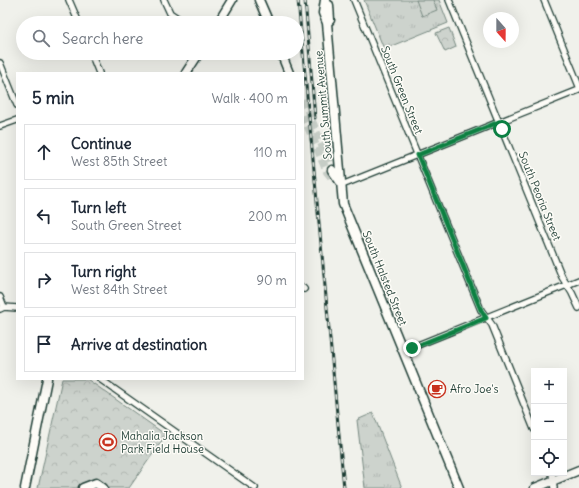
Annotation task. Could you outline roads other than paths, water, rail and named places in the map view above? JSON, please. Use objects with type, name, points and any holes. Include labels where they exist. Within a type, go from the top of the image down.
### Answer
[{"type":"main road","points":[[222,16],[232,0]]},
{"type":"main road","points":[[259,0],[266,16]]},
{"type":"main road","name":"South Summit Avenue","points":[[327,1],[323,12],[327,23],[342,185]]},
{"type":"main road","points":[[187,72],[194,60]]},
{"type":"main road","points":[[284,60],[289,72]]},
{"type":"main road","name":"South Halsted Street","points":[[332,170],[342,185],[343,204],[459,488]]},
{"type":"main road","points":[[333,179],[342,185]]},
{"type":"main road","points":[[25,488],[47,380]]},
{"type":"main road","points":[[535,488],[579,470]]},
{"type":"main road","points":[[83,488],[100,485]]},
{"type":"street","points":[[69,0],[75,16]]},
{"type":"street","points":[[164,0],[170,13],[174,16]]},
{"type":"street","name":"South Green Street","points":[[354,0],[481,310],[492,325],[531,422]]},
{"type":"street","name":"South Peoria Street","points":[[449,0],[562,277],[579,308]]},
{"type":"street","points":[[544,0],[579,86]]},
{"type":"street","points":[[94,60],[99,72]]},
{"type":"street","points":[[0,63],[16,103]]},
{"type":"street","points":[[342,185],[579,90]]},
{"type":"street","points":[[0,126],[16,120]]},
{"type":"street","points":[[403,351],[579,280]]},
{"type":"street","points":[[0,297],[2,308],[16,308]]},
{"type":"street","points":[[101,380],[255,488]]},
{"type":"tunnel","points":[[304,101],[332,170]]},
{"type":"tunnel","points":[[304,117],[327,172],[333,179]]},
{"type":"railway","points":[[298,0],[300,16]]},
{"type":"railway","points":[[305,0],[315,118]]},
{"type":"railway","points":[[304,60],[344,488]]},
{"type":"place","name":"Afro Joe's","points":[[437,389]]},
{"type":"place","name":"Mahalia Jackson Park Field House","points":[[108,442]]}]
